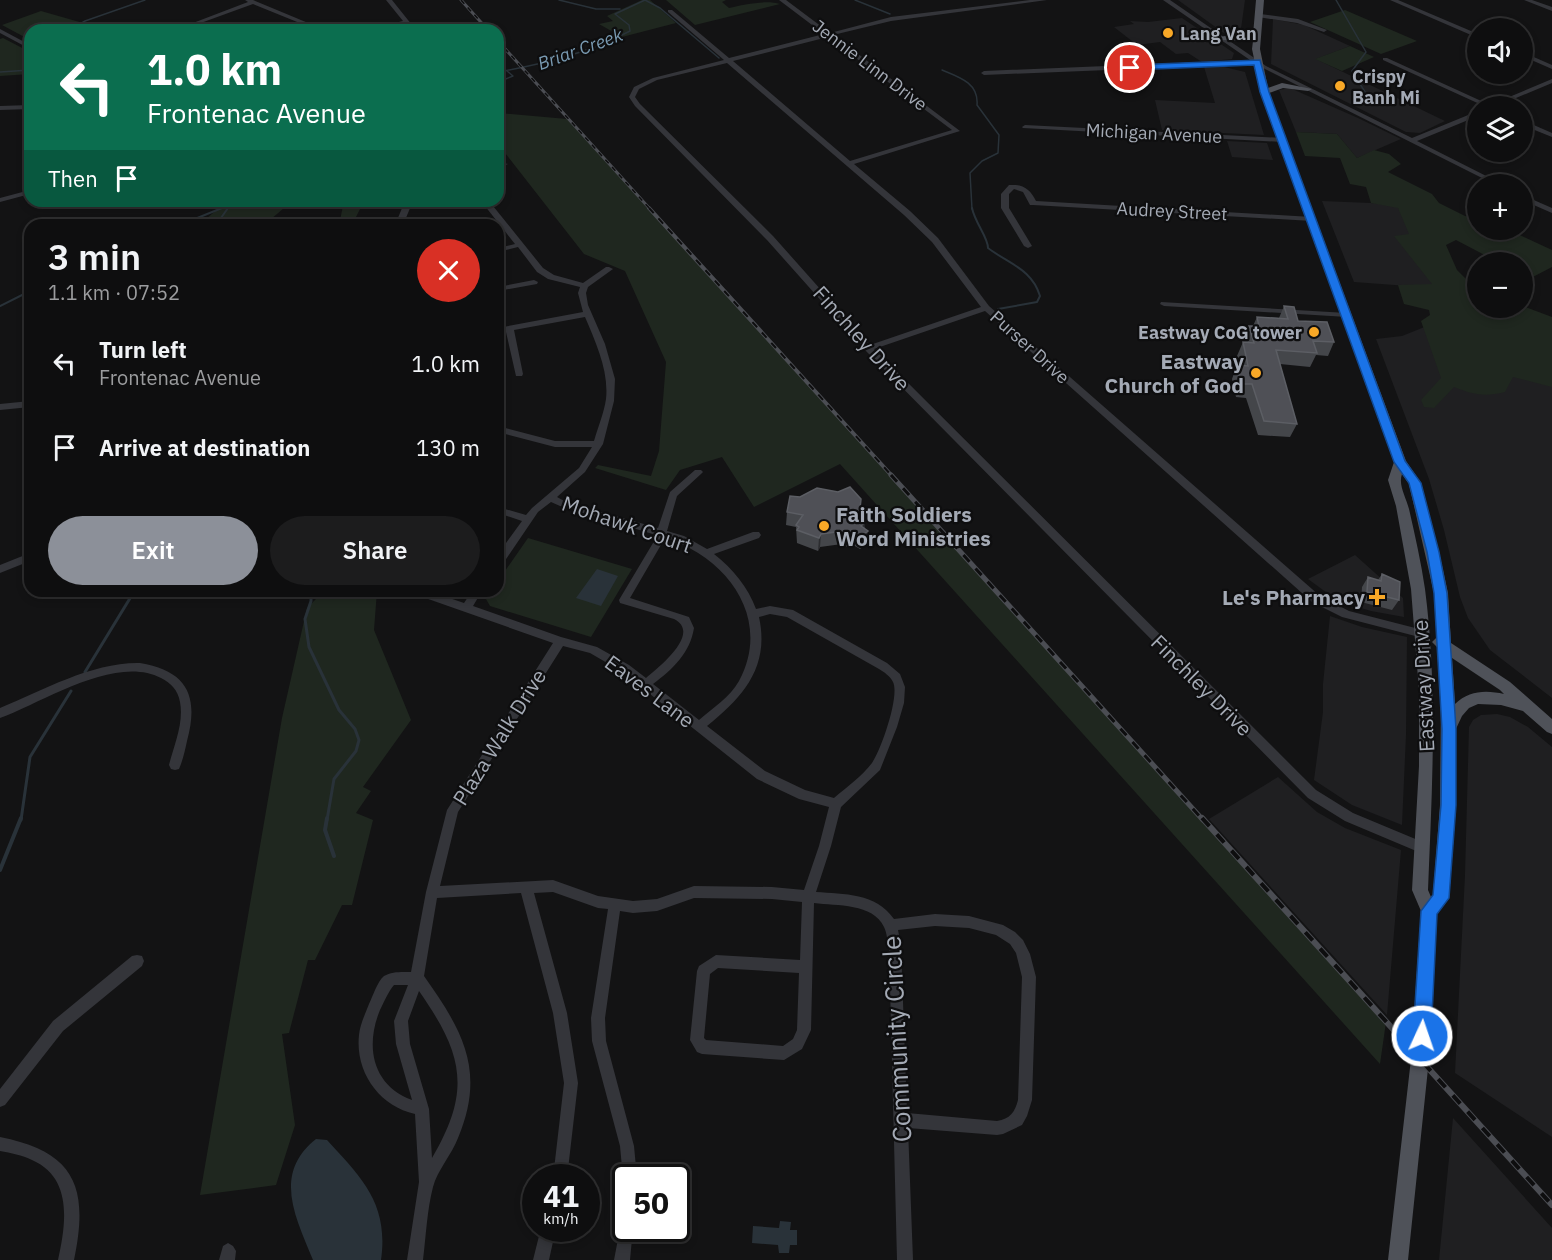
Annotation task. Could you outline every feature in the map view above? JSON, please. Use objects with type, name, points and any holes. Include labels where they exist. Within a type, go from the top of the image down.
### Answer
[{"type":"main road","name":"Eastway Drive","points":[[1260,0],[1257,62],[1264,92],[1398,456],[1415,483],[1441,593],[1442,644],[1449,729],[1448,805],[1441,898],[1429,911]]},
{"type":"main road","points":[[1222,38],[1248,40],[1258,36]]},
{"type":"main road","points":[[1264,92],[1282,85],[1308,88]]},
{"type":"main road","name":"Eastway Drive","points":[[1398,456],[1394,480],[1411,548],[1423,634],[1427,733],[1420,890],[1429,911],[1420,1059],[1398,1260]]},
{"type":"main road","points":[[1423,634],[1505,686],[1552,728]]},
{"type":"main road","points":[[1449,729],[1462,705],[1476,698],[1497,698],[1529,707]]},
{"type":"street","points":[[389,0],[406,22],[396,24]]},
{"type":"street","name":"Jennie Linn Drive","points":[[782,0],[957,131],[849,163]]},
{"type":"street","name":"Finchley Drive","points":[[1044,0],[902,17],[829,34],[649,81],[636,88],[632,97],[637,105],[809,280],[868,348],[1312,794],[1349,817],[1421,847]]},
{"type":"street","points":[[1166,0],[1257,62],[1478,174]]},
{"type":"street","points":[[1393,0],[1467,31]]},
{"type":"street","points":[[1527,0],[1552,9]]},
{"type":"street","points":[[196,23],[251,1],[307,24]]},
{"type":"street","name":"Purser Drive","points":[[670,11],[922,226],[986,308],[1316,598],[1346,614],[1423,634]]},
{"type":"street","points":[[1260,16],[1298,21],[1324,30]]},
{"type":"street","points":[[0,31],[24,43]]},
{"type":"street","points":[[1385,59],[1468,96]]},
{"type":"street","points":[[1533,59],[1552,67]]},
{"type":"street","points":[[984,73],[1257,62]]},
{"type":"street","points":[[1227,63],[1260,72]]},
{"type":"street","points":[[1515,96],[1552,81]]},
{"type":"street","points":[[0,108],[24,107]]},
{"type":"street","points":[[1411,141],[1467,118]]},
{"type":"street","name":"Michigan Avenue","points":[[1025,127],[1282,140]]},
{"type":"street","points":[[1533,127],[1552,135]]},
{"type":"street","name":"Audrey Street","points":[[1028,246],[1005,208],[1005,194],[1012,188],[1022,188],[1029,192],[1033,203],[1312,219]]},
{"type":"street","points":[[0,200],[24,194]]},
{"type":"street","points":[[1533,202],[1552,212]]},
{"type":"street","points":[[504,225],[545,274],[584,286]]},
{"type":"street","points":[[504,248],[519,245]]},
{"type":"street","points":[[504,554],[529,519],[550,497],[582,470],[598,444],[610,401],[611,379],[601,344],[582,298],[584,286],[609,269]]},
{"type":"street","points":[[504,288],[534,282]]},
{"type":"street","points":[[1164,304],[1347,315]]},
{"type":"street","points":[[868,348],[986,308]]},
{"type":"street","points":[[504,330],[588,314]]},
{"type":"street","points":[[510,329],[519,374]]},
{"type":"street","points":[[0,407],[24,405]]},
{"type":"street","points":[[504,431],[555,444],[598,444]]},
{"type":"street","points":[[646,684],[679,653],[686,642],[689,628],[685,620],[677,616],[624,600],[658,543],[673,494],[698,471]]},
{"type":"street","name":"Mohawk Court","points":[[550,497],[563,504],[681,539],[707,553],[735,582],[754,614],[757,642],[749,670],[735,695],[698,727]]},
{"type":"street","points":[[504,512],[529,519]]},
{"type":"street","points":[[707,553],[756,535]]},
{"type":"street","points":[[0,569],[24,559]]},
{"type":"street","name":"Eaves Lane","points":[[434,597],[608,657],[646,684],[761,775],[803,795],[836,804]]},
{"type":"street","points":[[466,609],[473,597]]},
{"type":"street","points":[[754,614],[770,610],[789,613],[883,666],[899,681],[901,690],[880,760],[868,775],[836,804],[808,897],[807,967],[802,1040],[795,1048],[784,1053],[702,1047],[697,1040],[705,971],[716,961],[807,967]]},
{"type":"street","name":"Plaza Walk Drive","points":[[416,1260],[426,1182],[422,1109],[403,1044],[401,1021],[417,978],[432,892],[447,828],[457,802],[560,641]]},
{"type":"street","points":[[0,713],[108,671],[135,667],[156,670],[178,683],[186,703],[186,716],[175,765]]},
{"type":"street","name":"Community Circle","points":[[432,892],[553,886],[598,902],[646,907],[694,892],[772,893],[864,903],[883,914],[891,926],[895,946],[905,1260]]},
{"type":"street","points":[[526,888],[560,1013],[571,1083],[562,1164]]},
{"type":"street","points":[[615,905],[598,1018],[599,1041],[627,1146],[629,1164]]},
{"type":"street","points":[[891,926],[922,920],[971,924],[1002,931],[1017,942],[1029,977],[1025,1100],[1019,1119],[1007,1126],[997,1128],[902,1120]]},
{"type":"street","points":[[0,1100],[58,1026],[137,961]]},
{"type":"street","points":[[417,978],[392,979],[387,982],[369,1025],[366,1039],[370,1071],[379,1086],[405,1107],[422,1109]]},
{"type":"street","name":"Plaza Walk Drive","points":[[417,978],[451,1031],[466,1075],[466,1093],[453,1134],[426,1182]]},
{"type":"street","points":[[0,1144],[24,1150],[45,1159],[62,1178],[72,1202],[73,1224],[66,1260]]},
{"type":"street","points":[[541,1260],[546,1242]]},
{"type":"street","points":[[622,1260],[625,1242]]},
{"type":"shaded area","points":[[642,0],[650,0],[676,23],[622,37],[599,24],[613,21],[607,16]]},
{"type":"shaded area","points":[[666,0],[726,0],[722,2],[729,8],[762,2],[780,4],[695,25]]},
{"type":"shaded area","points":[[1178,0],[1245,0],[1240,36],[1228,36]]},
{"type":"shaded area","points":[[1345,10],[1417,41],[1381,54],[1310,22]]},
{"type":"shaded area","points":[[41,11],[83,23],[24,24],[24,37],[2,25]]},
{"type":"shaded area","points":[[1182,18],[1234,53],[1232,59],[1202,62],[1188,53],[1176,54],[1160,42],[1137,45],[1114,27],[1134,24],[1130,21],[1148,22]]},
{"type":"shaded area","points":[[1273,19],[1304,25],[1350,46],[1316,59],[1445,121],[1420,133],[1406,132],[1271,64]]},
{"type":"shaded area","points":[[3,38],[24,49],[24,74],[0,76],[0,39]]},
{"type":"shaded area","points":[[1350,46],[1374,57],[1342,71],[1315,59]]},
{"type":"shaded area","points":[[1220,66],[1245,72],[1264,135],[1162,130],[1155,100],[1215,103],[1204,67]]},
{"type":"shaded area","points":[[1290,88],[1401,139],[1357,158],[1337,134],[1296,132],[1279,90]]},
{"type":"shaded area","points":[[504,114],[567,119],[1386,1022],[1380,1064],[840,464],[754,507],[722,457],[680,470],[666,490],[595,468],[598,465],[651,476],[659,451],[666,362],[625,271],[584,254],[504,152]]},
{"type":"shaded area","points":[[1296,132],[1337,134],[1357,158],[1374,150],[1389,154],[1401,164],[1388,172],[1432,194],[1439,203],[1467,216],[1467,240],[1530,240],[1552,250],[1552,267],[1533,277],[1533,252],[1479,252],[1456,240],[1446,245],[1457,270],[1467,280],[1467,318],[1533,318],[1533,310],[1552,317],[1552,387],[1513,377],[1505,392],[1480,394],[1454,387],[1434,408],[1424,407],[1421,400],[1441,378],[1421,321],[1430,315],[1429,310],[1404,304],[1398,285],[1432,284],[1394,236],[1409,234],[1398,208],[1371,203],[1366,187],[1350,184],[1340,158],[1305,156]]},
{"type":"shaded area","points":[[1227,141],[1267,143],[1273,160],[1232,157]]},
{"type":"shaded area","points":[[1322,201],[1395,204],[1462,290],[1354,282]]},
{"type":"shaded area","points":[[220,207],[288,207],[271,219],[206,219]]},
{"type":"shaded area","points":[[343,207],[361,207],[355,219],[340,219]]},
{"type":"shaded area","points":[[1467,310],[1467,318],[1533,316],[1552,320],[1552,698],[1490,650],[1468,618],[1460,597],[1429,479],[1376,339],[1402,336]]},
{"type":"shaded area","points":[[528,538],[632,569],[591,637],[490,606],[486,599],[488,597],[504,597],[504,572]]},
{"type":"shaded area","points":[[1355,555],[1403,598],[1404,617],[1371,611],[1338,601],[1308,579]]},
{"type":"shaded area","points":[[597,569],[618,576],[601,606],[576,598]]},
{"type":"shaded area","points":[[318,597],[377,597],[374,630],[411,720],[363,787],[371,791],[356,813],[373,820],[352,905],[342,905],[315,960],[308,960],[289,1033],[282,1034],[295,1125],[276,1185],[200,1195],[282,718],[307,608]]},
{"type":"shaded area","points":[[1330,616],[1362,627],[1407,637],[1402,825],[1352,805],[1314,780],[1323,712],[1323,684]]},
{"type":"shaded area","points":[[1497,714],[1510,717],[1528,727],[1552,747],[1552,1137],[1455,1073],[1465,875],[1469,727],[1473,720],[1481,715]]},
{"type":"shaded area","points":[[1278,777],[1317,812],[1345,828],[1401,850],[1387,1015],[1209,819]]},
{"type":"shaded area","points":[[1453,1118],[1552,1228],[1552,1260],[1439,1260]]},
{"type":"shaded area","points":[[316,1139],[327,1140],[362,1180],[370,1193],[381,1223],[381,1260],[313,1260],[295,1212],[291,1182],[295,1167],[303,1153]]},
{"type":"shaded area","points":[[780,1221],[791,1222],[790,1230],[797,1230],[797,1245],[790,1245],[789,1253],[779,1253],[778,1245],[752,1243],[753,1226],[779,1228]]},
{"type":"building","name":"Eastway Church of God","points":[[1284,306],[1294,307],[1298,321],[1327,322],[1334,342],[1313,341],[1317,353],[1276,350],[1297,424],[1264,421],[1252,384],[1241,384],[1237,365],[1248,366],[1243,342],[1254,343],[1249,326],[1259,326],[1257,317],[1288,319]]},
{"type":"building","name":"Faith Soldiers Word Ministries","points":[[850,487],[861,499],[859,518],[865,522],[861,526],[868,531],[861,536],[854,532],[850,535],[843,531],[821,534],[819,538],[797,530],[799,527],[796,525],[803,515],[787,512],[790,496],[800,497],[817,488],[838,492]]},
{"type":"building","points":[[1382,574],[1400,582],[1399,600],[1367,592],[1368,577],[1381,581]]},
{"type":"waterway","points":[[80,24],[145,0]]},
{"type":"waterway","points":[[559,0],[596,9],[620,9]]},
{"type":"waterway","name":"Briar Creek","points":[[504,71],[566,57],[598,46],[630,31],[629,25],[615,14],[645,0],[660,8],[719,58]]},
{"type":"waterway","points":[[855,0],[890,14]]},
{"type":"waterway","points":[[1336,0],[1366,52],[1352,71],[1365,92],[1356,97]]},
{"type":"waterway","points":[[0,72],[24,70]]},
{"type":"waterway","points":[[942,70],[961,78],[971,86],[977,97],[977,105],[999,135],[998,153],[982,161],[970,173],[972,209]]},
{"type":"waterway","points":[[504,80],[513,76],[507,71]]},
{"type":"waterway","points":[[218,209],[223,207]]},
{"type":"waterway","points":[[195,219],[222,208]]},
{"type":"waterway","points":[[220,219],[228,208]]},
{"type":"waterway","points":[[972,208],[988,248],[1026,273],[1040,296],[1037,302],[998,309]]},
{"type":"waterway","points":[[0,306],[24,294]]},
{"type":"waterway","points":[[85,672],[131,597]]},
{"type":"waterway","points":[[311,597],[305,619],[309,647],[339,710],[355,729],[359,740],[356,751],[334,779],[327,820]]},
{"type":"waterway","points":[[21,820],[30,757],[71,691]]},
{"type":"waterway","points":[[0,870],[21,818]]},
{"type":"waterway","points":[[327,818],[325,830],[334,856]]},
{"type":"railway","points":[[461,0],[483,24]]},
{"type":"railway","points":[[504,48],[650,209]]},
{"type":"railway","points":[[649,208],[892,476]]},
{"type":"railway","points":[[891,475],[1203,820]]},
{"type":"railway","points":[[1202,818],[1552,1205]]},
{"type":"place","name":"Lang Van","points":[[1168,33]]},
{"type":"place","name":"Crispy Banh Mi","points":[[1340,86]]},
{"type":"place","name":"Eastway CoG tower","points":[[1314,332]]},
{"type":"place","name":"Eastway Church of God","points":[[1256,373]]},
{"type":"place","name":"Faith Soldiers Word Ministries","points":[[824,526]]},
{"type":"place","name":"Le's Pharmacy","points":[[1377,597]]},
{"type":"route","points":[[1130,68],[1257,62],[1264,92],[1400,462],[1415,483],[1441,593],[1442,644],[1449,729],[1448,805],[1441,898],[1429,911],[1422,1036]]}]
